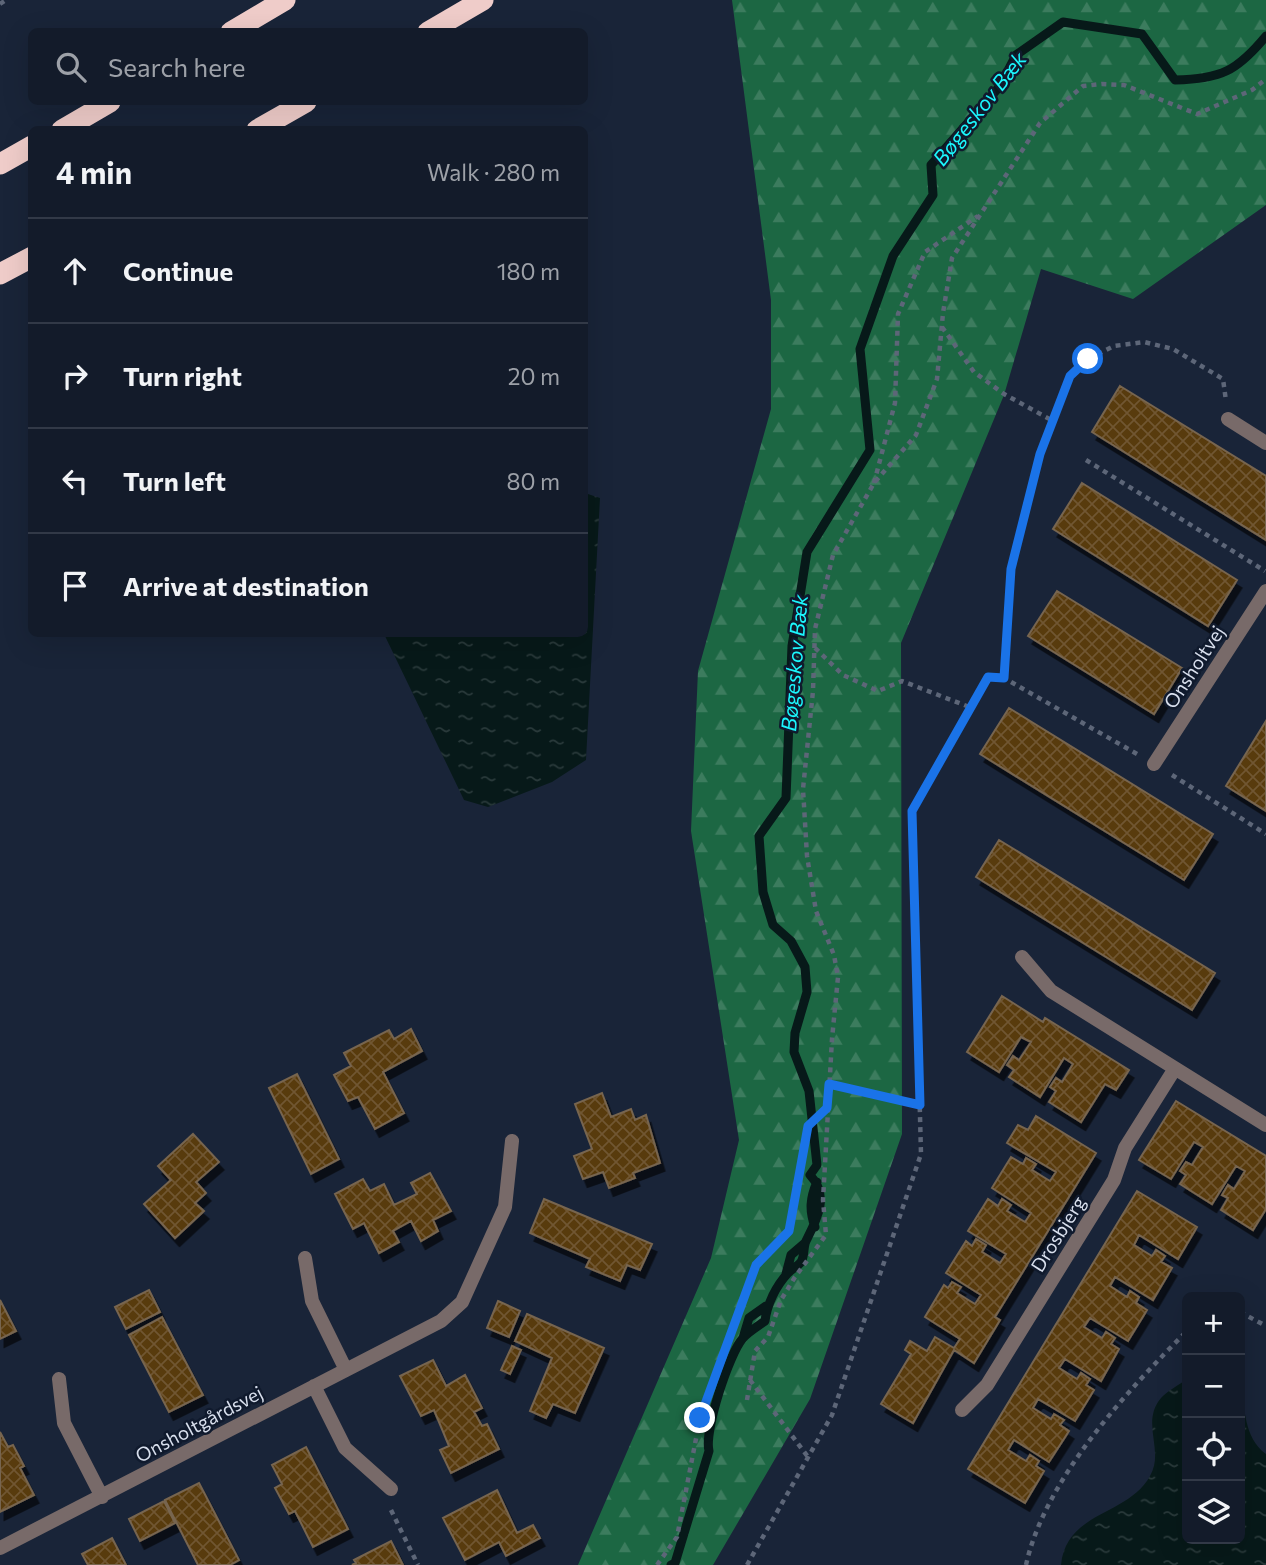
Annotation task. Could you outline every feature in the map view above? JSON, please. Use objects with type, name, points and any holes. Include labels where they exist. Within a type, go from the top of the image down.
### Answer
[{"type":"highway","points":[[238,28],[285,0]]},
{"type":"highway","points":[[435,28],[483,0]]},
{"type":"highway","points":[[69,126],[105,105]]},
{"type":"highway","points":[[264,126],[301,105]]},
{"type":"highway","points":[[0,164],[28,148]]},
{"type":"highway","points":[[0,274],[28,259]]},
{"type":"street","points":[[1228,419],[1266,443]]},
{"type":"street","name":"Onsholtvej","points":[[1154,764],[1266,591]]},
{"type":"street","points":[[1022,957],[1051,990],[1174,1070],[1266,1125]]},
{"type":"street","name":"Drosbjerg","points":[[962,1410],[987,1385],[1114,1180],[1125,1148],[1174,1070]]},
{"type":"street","name":"Onsholtgårdsvej","points":[[0,1548],[441,1321],[462,1302],[505,1207],[512,1141]]},
{"type":"street","points":[[305,1258],[312,1300],[346,1370]]},
{"type":"street","points":[[59,1379],[64,1423],[102,1497]]},
{"type":"street","points":[[314,1386],[345,1448],[391,1489]]},
{"type":"path","points":[[0,4],[6,0]]},
{"type":"path","points":[[747,1400],[754,1351],[768,1337],[781,1300],[826,1235],[823,1200],[827,1108],[838,978],[834,955],[816,911],[807,856],[803,789],[815,629],[833,555],[874,483],[916,435],[937,379],[952,258],[1040,123],[1083,86],[1124,85],[1197,114],[1252,90],[1266,79]]},
{"type":"path","points":[[874,483],[895,403],[898,314],[925,252],[981,214]]},
{"type":"path","points":[[942,327],[974,372],[1004,394],[1053,421]]},
{"type":"path","points":[[1004,678],[1011,569],[1040,454],[1070,376],[1088,359],[1114,346],[1144,342],[1173,349],[1223,379],[1228,419]]},
{"type":"path","points":[[1086,460],[1266,571]]},
{"type":"path","points":[[814,648],[844,676],[878,691],[902,681],[972,708]]},
{"type":"path","points":[[747,1565],[832,1415],[921,1154],[912,811],[988,677],[1004,678],[1154,764],[1266,834]]},
{"type":"path","points":[[829,1084],[920,1105]]},
{"type":"path","points":[[657,1565],[677,1537],[700,1418],[756,1265],[789,1231],[808,1126],[827,1108]]},
{"type":"path","points":[[1245,1315],[1266,1326]]},
{"type":"path","points":[[1026,1565],[1051,1503],[1089,1440],[1140,1378],[1182,1336]]},
{"type":"path","points":[[750,1380],[808,1458]]},
{"type":"path","points":[[391,1489],[391,1514],[418,1565]]},
{"type":"green space","points":[[732,0],[1266,0],[1266,205],[1133,299],[1041,269],[1004,395],[901,643],[902,1134],[810,1399],[713,1565],[578,1565],[711,1258],[739,1140],[691,831],[698,671],[771,409],[771,300]]},
{"type":"water","points":[[588,494],[600,498],[586,760],[552,782],[488,807],[464,800],[385,637],[588,637]]},
{"type":"water","points":[[1182,1382],[1182,1544],[1245,1544],[1245,1411],[1249,1431],[1266,1454],[1266,1565],[1061,1565],[1065,1547],[1074,1534],[1128,1499],[1150,1476],[1155,1456],[1153,1417],[1155,1407],[1164,1395]]},
{"type":"building","points":[[1120,386],[1266,476],[1266,540],[1092,432]]},
{"type":"building","points":[[1082,483],[1237,580],[1208,626],[1053,529]]},
{"type":"building","points":[[1057,591],[1182,668],[1154,714],[1028,636]]},
{"type":"building","points":[[1009,708],[1213,834],[1184,880],[980,754]]},
{"type":"building","points":[[1266,721],[1266,811],[1226,786]]},
{"type":"building","points":[[999,840],[1215,973],[1192,1010],[976,877]]},
{"type":"building","points":[[1002,996],[1043,1022],[1045,1018],[1129,1070],[1116,1090],[1105,1084],[1081,1122],[1049,1102],[1056,1091],[1050,1087],[1056,1078],[1062,1082],[1073,1064],[1064,1058],[1040,1097],[1009,1077],[1014,1070],[1007,1065],[1013,1056],[1019,1060],[1031,1042],[1021,1037],[999,1072],[967,1052]]},
{"type":"building","points":[[411,1029],[422,1051],[383,1072],[404,1113],[375,1129],[358,1097],[348,1101],[334,1075],[351,1066],[344,1053],[389,1030],[394,1039]]},
{"type":"building","points":[[297,1074],[339,1159],[311,1174],[269,1088]]},
{"type":"building","points":[[602,1093],[611,1117],[631,1109],[635,1120],[646,1115],[660,1163],[633,1173],[635,1178],[609,1188],[603,1172],[583,1179],[574,1156],[592,1149],[575,1104]]},
{"type":"building","points":[[1176,1101],[1266,1156],[1266,1209],[1253,1230],[1221,1210],[1228,1198],[1222,1195],[1228,1185],[1234,1189],[1245,1171],[1236,1166],[1212,1204],[1180,1184],[1186,1175],[1180,1171],[1186,1162],[1192,1165],[1203,1147],[1194,1142],[1171,1179],[1139,1160]]},
{"type":"building","points":[[1036,1116],[1096,1153],[995,1317],[1000,1320],[974,1363],[954,1350],[913,1423],[881,1404],[911,1354],[905,1350],[910,1341],[927,1351],[935,1337],[954,1348],[960,1339],[925,1317],[944,1285],[948,1288],[952,1282],[961,1287],[957,1293],[975,1304],[981,1295],[946,1273],[966,1241],[972,1246],[976,1239],[986,1245],[982,1252],[1000,1263],[1006,1254],[968,1231],[988,1199],[998,1206],[1002,1199],[1011,1205],[1007,1211],[1025,1222],[1031,1213],[992,1188],[1011,1157],[1023,1164],[1026,1158],[1036,1164],[1032,1170],[1050,1181],[1056,1172],[1007,1143],[1018,1125],[1028,1130]]},
{"type":"building","points":[[193,1134],[219,1162],[196,1182],[206,1193],[195,1203],[204,1211],[175,1238],[144,1204],[171,1180],[158,1166]]},
{"type":"building","points":[[430,1173],[451,1211],[433,1220],[438,1231],[421,1241],[411,1221],[393,1231],[399,1242],[379,1253],[364,1223],[353,1229],[335,1194],[363,1179],[370,1191],[384,1184],[394,1205],[417,1194],[411,1183]]},
{"type":"building","points":[[1137,1191],[1197,1227],[1178,1259],[1139,1235],[1134,1245],[1152,1256],[1156,1250],[1165,1256],[1161,1262],[1172,1268],[1153,1300],[1115,1277],[1110,1286],[1127,1297],[1130,1291],[1139,1297],[1136,1303],[1147,1310],[1128,1341],[1090,1318],[1084,1327],[1102,1338],[1106,1332],[1115,1338],[1111,1344],[1119,1349],[1101,1381],[1065,1359],[1059,1368],[1077,1379],[1081,1373],[1090,1379],[1086,1385],[1094,1390],[1075,1421],[1038,1399],[1033,1408],[1051,1419],[1054,1414],[1064,1420],[1060,1425],[1069,1431],[1049,1462],[1014,1440],[1008,1450],[1026,1461],[1030,1455],[1039,1461],[1036,1466],[1044,1471],[1025,1503],[968,1469]]},
{"type":"building","points":[[544,1199],[652,1244],[640,1270],[627,1265],[620,1281],[586,1267],[590,1259],[530,1233]]},
{"type":"building","points":[[149,1290],[160,1312],[126,1329],[115,1307]]},
{"type":"building","points":[[0,1300],[16,1331],[0,1339]]},
{"type":"building","points":[[498,1301],[520,1311],[509,1337],[487,1328]]},
{"type":"building","points":[[527,1314],[604,1348],[575,1413],[553,1404],[546,1418],[530,1411],[552,1358],[515,1341]]},
{"type":"building","points":[[162,1317],[203,1395],[169,1412],[129,1335]]},
{"type":"building","points":[[512,1346],[521,1350],[510,1374],[501,1370]]},
{"type":"building","points":[[433,1360],[446,1386],[465,1375],[482,1408],[474,1412],[482,1426],[487,1424],[499,1449],[451,1473],[440,1450],[449,1446],[434,1410],[421,1416],[400,1376]]},
{"type":"building","points":[[0,1432],[8,1447],[13,1445],[24,1466],[20,1468],[34,1495],[0,1512]]},
{"type":"building","points":[[306,1447],[348,1529],[313,1547],[295,1511],[289,1514],[275,1488],[282,1484],[272,1465]]},
{"type":"building","points":[[199,1483],[239,1560],[230,1565],[198,1565],[165,1500]]},
{"type":"building","points":[[497,1490],[517,1533],[533,1525],[540,1538],[506,1556],[499,1542],[465,1560],[443,1518]]},
{"type":"building","points":[[164,1501],[175,1523],[140,1541],[129,1519]]},
{"type":"building","points":[[112,1538],[126,1565],[88,1565],[82,1554]]},
{"type":"building","points":[[391,1541],[403,1565],[352,1565],[356,1563],[354,1560]]},
{"type":"waterway","name":"Bøgeskov Bæk","points":[[671,1565],[675,1563],[709,1451],[710,1427],[731,1360],[743,1338],[765,1321],[776,1289],[801,1262],[805,1243],[820,1208],[819,1191],[810,1175],[817,1165],[809,1091],[794,1052],[795,1033],[807,992],[805,967],[791,941],[773,925],[763,892],[759,836],[786,798],[792,646],[807,552],[870,450],[860,349],[893,256],[933,195],[931,165],[1000,86],[1016,55],[1063,22],[1142,34],[1175,80],[1205,78],[1227,71],[1246,57],[1266,36]]},
{"type":"waterway","points":[[815,1227],[811,1204],[817,1182]]},
{"type":"waterway","points":[[786,1274],[791,1255],[805,1243]]},
{"type":"waterway","points":[[743,1338],[749,1318],[766,1306]]},
{"type":"route","points":[[700,1418],[756,1265],[789,1231],[808,1126],[827,1108],[829,1084],[920,1105],[912,811],[938,770],[988,677],[1004,678],[1011,569],[1040,454],[1070,376],[1088,359]]}]
